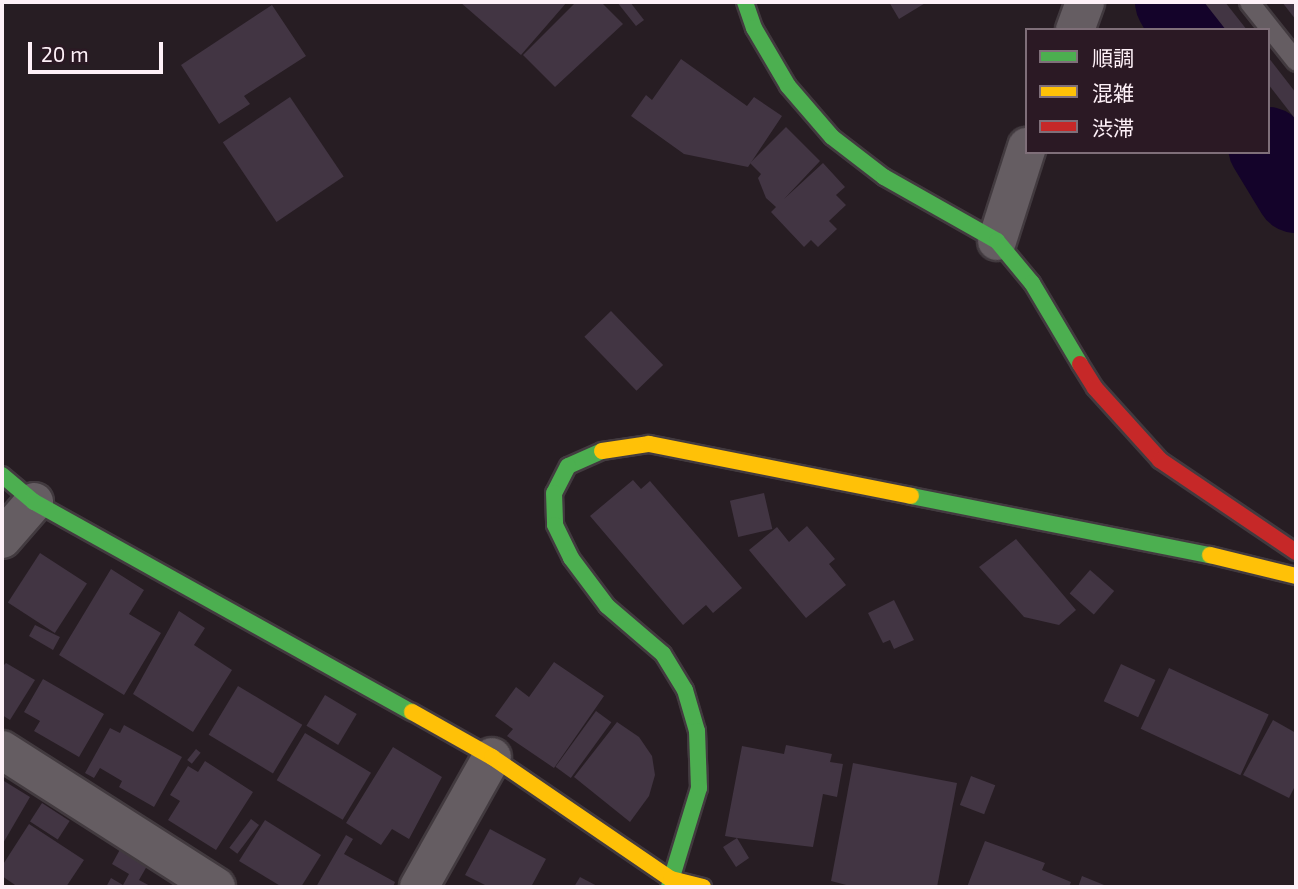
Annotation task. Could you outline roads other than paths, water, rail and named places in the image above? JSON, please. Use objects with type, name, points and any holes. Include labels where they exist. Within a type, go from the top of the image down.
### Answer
[{"type":"street","points":[[745,2],[754,28],[788,86],[832,137],[884,177],[997,241],[1032,284],[1095,388],[1160,460],[1296,552]]},
{"type":"street","points":[[1076,28],[1085,2]]},
{"type":"street","points":[[997,241],[1025,153]]},
{"type":"street","points":[[670,883],[699,788],[697,732],[685,690],[663,654],[607,606],[571,558],[555,525],[554,493],[568,466],[601,451],[649,444],[1236,560],[1296,576]]},
{"type":"street","points":[[2,475],[34,502],[492,757],[670,883],[703,887]]},
{"type":"street","points":[[2,539],[34,502]]},
{"type":"street","points":[[2,750],[216,887]]},
{"type":"street","points":[[419,887],[492,757]]},
{"type":"lane","points":[[1249,2],[1270,28]]},
{"type":"lane","points":[[1270,28],[1296,61]]},
{"type":"waterway","points":[[1175,2],[1190,28]]},
{"type":"waterway","points":[[1270,150],[1296,193]]}]
